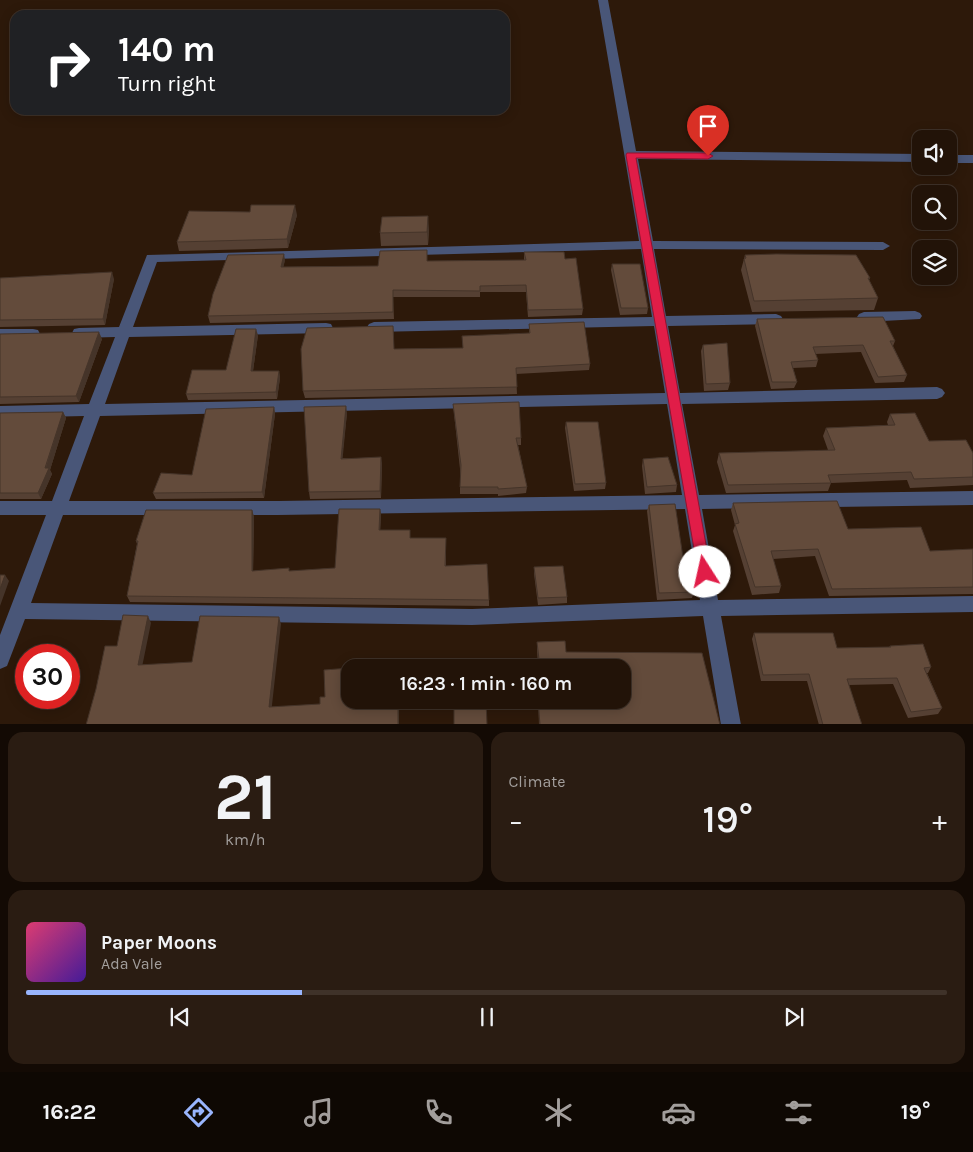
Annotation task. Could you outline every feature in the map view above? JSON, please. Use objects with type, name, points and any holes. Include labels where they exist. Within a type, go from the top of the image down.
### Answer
[{"type":"street","points":[[603,0],[731,724]]},
{"type":"street","points":[[631,155],[912,158]]},
{"type":"street","points":[[957,159],[973,159]]},
{"type":"street","points":[[0,660],[5,635],[18,611],[152,258],[646,245],[883,246]]},
{"type":"street","points":[[846,318],[915,316]]},
{"type":"street","points":[[362,328],[788,319]]},
{"type":"street","points":[[66,333],[342,328]]},
{"type":"street","points":[[0,334],[48,334]]},
{"type":"street","points":[[0,412],[937,392]]},
{"type":"street","points":[[0,508],[278,508],[973,498]]},
{"type":"street","points":[[18,611],[472,617],[711,608],[973,604]]},
{"type":"building","points":[[251,205],[295,205],[287,239],[177,242],[189,211],[250,212]]},
{"type":"building","points":[[428,216],[427,232],[380,233],[382,217]]},
{"type":"building","points":[[427,250],[427,261],[526,260],[524,252],[564,252],[565,259],[576,258],[583,309],[528,310],[526,285],[480,286],[480,291],[393,290],[393,312],[208,316],[213,294],[228,255],[284,254],[281,267],[378,266],[380,251]]},
{"type":"building","points":[[745,255],[856,255],[870,278],[868,278],[878,298],[754,301],[744,259],[746,258]]},
{"type":"building","points":[[612,264],[640,264],[648,308],[621,308]]},
{"type":"building","points":[[112,272],[103,319],[0,320],[0,278]]},
{"type":"building","points":[[883,317],[895,341],[890,341],[907,375],[878,377],[863,345],[813,347],[818,360],[791,362],[797,382],[772,382],[757,319]]},
{"type":"building","points":[[584,322],[590,364],[516,368],[517,387],[303,391],[301,349],[307,328],[393,326],[394,349],[463,348],[462,336],[530,333],[529,324]]},
{"type":"building","points":[[236,329],[256,329],[251,371],[279,371],[276,392],[186,394],[192,370],[226,370]]},
{"type":"building","points":[[99,332],[76,396],[0,397],[0,334]]},
{"type":"building","points":[[727,343],[730,383],[706,384],[703,345]]},
{"type":"building","points":[[519,402],[521,438],[516,438],[527,487],[498,489],[498,487],[460,487],[461,465],[453,404]]},
{"type":"building","points":[[346,406],[341,459],[381,457],[380,491],[309,492],[304,407]]},
{"type":"building","points":[[274,407],[262,492],[153,493],[161,473],[192,475],[206,409]]},
{"type":"building","points":[[63,412],[45,468],[49,468],[38,493],[0,493],[0,413]]},
{"type":"building","points":[[915,413],[929,441],[966,440],[973,453],[973,477],[914,479],[911,472],[828,475],[831,483],[728,485],[719,453],[835,450],[826,428],[895,425],[890,414]]},
{"type":"building","points":[[566,422],[598,422],[606,483],[575,484]]},
{"type":"building","points":[[668,457],[677,485],[647,487],[643,459]]},
{"type":"building","points":[[837,501],[848,529],[921,527],[930,551],[973,549],[973,587],[832,589],[818,549],[771,551],[781,586],[755,587],[735,524],[739,523],[733,503]]},
{"type":"building","points":[[675,504],[684,564],[689,564],[694,592],[659,593],[649,505]]},
{"type":"building","points":[[339,509],[380,509],[379,530],[410,530],[410,538],[446,538],[445,566],[487,564],[489,600],[127,596],[138,541],[136,541],[146,510],[252,510],[252,571],[289,568],[289,571],[335,568]]},
{"type":"building","points":[[563,566],[567,597],[538,598],[534,567]]},
{"type":"building","points":[[0,575],[5,575],[0,589]]},
{"type":"building","points":[[123,615],[148,616],[138,665],[192,662],[200,616],[279,617],[269,707],[320,704],[320,697],[325,697],[324,670],[341,669],[341,709],[398,709],[398,724],[86,724],[105,646],[117,646]]},
{"type":"building","points":[[754,633],[833,633],[837,648],[891,647],[923,644],[931,667],[924,668],[942,708],[911,712],[897,678],[847,679],[862,724],[823,724],[809,674],[763,675]]},
{"type":"building","points":[[565,641],[566,652],[702,653],[720,724],[540,724],[539,709],[631,709],[631,659],[539,659],[537,642]]},
{"type":"building","points":[[454,709],[486,709],[487,724],[454,724]]},
{"type":"route","points":[[705,572],[631,155],[708,156]]}]
